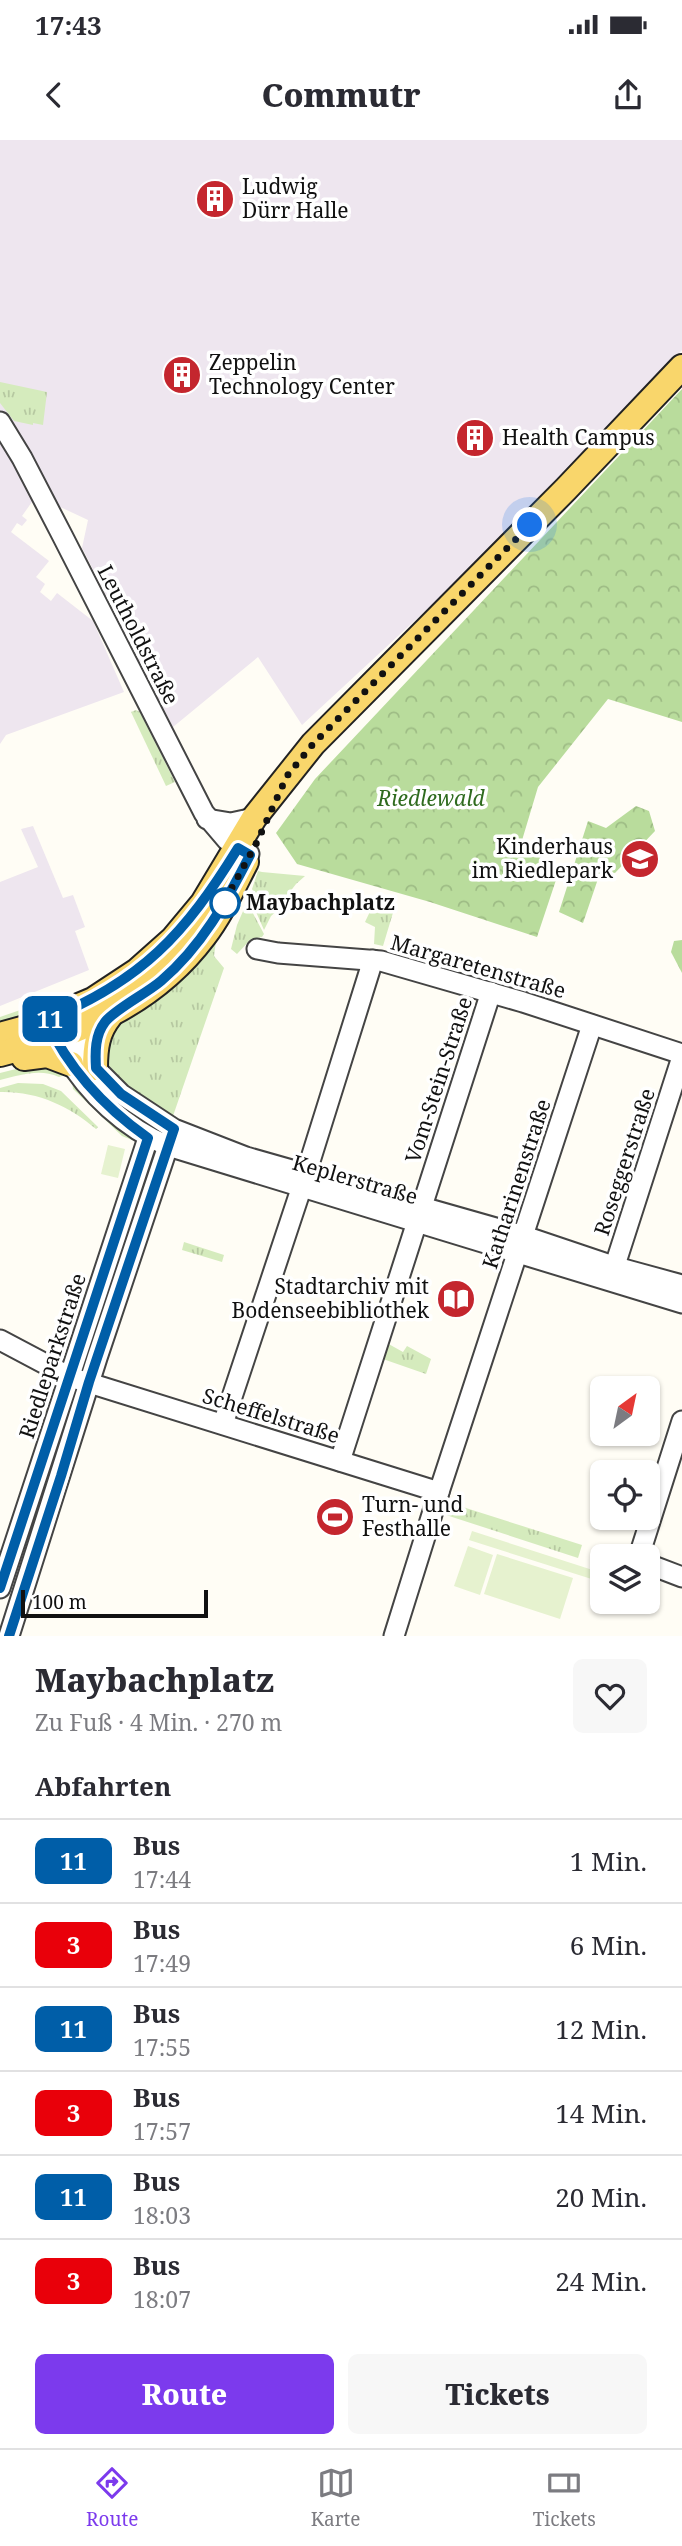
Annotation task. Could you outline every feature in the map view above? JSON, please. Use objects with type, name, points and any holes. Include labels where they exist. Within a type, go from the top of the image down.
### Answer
[{"type":"main road","points":[[2,1047],[110,1016],[159,982],[185,958],[216,916],[244,851],[254,818],[313,744],[512,544],[682,367]]},
{"type":"main road","points":[[58,1031],[93,1000],[146,963],[173,939],[244,851],[287,776]]},
{"type":"main road","points":[[96,1068],[100,1030],[110,1016]]},
{"type":"main road","points":[[2,1047],[21,1058],[47,1055],[71,1064]]},
{"type":"street","name":"Leutholdstraße","points":[[0,422],[22,458],[207,819],[218,832],[244,851]]},
{"type":"street","points":[[207,819],[231,823],[254,818]]},
{"type":"street","name":"Margaretenstraße","points":[[257,949],[373,960],[491,992],[682,1056]]},
{"type":"street","points":[[223,1424],[373,960]]},
{"type":"street","name":"Vom-Stein-Straße","points":[[340,1461],[491,992]]},
{"type":"street","name":"Katharinenstraße","points":[[394,1636],[592,1025]]},
{"type":"street","points":[[58,1031],[71,1064],[113,1111],[148,1138],[159,1130],[171,1138]]},
{"type":"street","name":"Keplerstraße","points":[[58,1031],[121,1094],[171,1138],[303,1181],[522,1244],[614,1274],[682,1303]]},
{"type":"street","name":"Roseggerstraße","points":[[614,1274],[682,1056]]},
{"type":"street","name":"Riedleparkstraße","points":[[9,1636],[61,1476],[79,1380],[148,1138]]},
{"type":"street","name":"Riedleparkstraße","points":[[0,1588],[171,1138]]},
{"type":"street","name":"Keplerstraße","points":[[614,1274],[682,1285]]},
{"type":"street","name":"Scheffelstraße","points":[[0,1340],[79,1380],[439,1492]]},
{"type":"street","points":[[643,1544],[682,1421]]},
{"type":"street","points":[[660,1569],[682,1577]]},
{"type":"shaded area","points":[[0,140],[682,140],[682,350],[625,414],[465,574],[302,725],[258,657],[173,727],[82,548],[88,520],[56,505],[0,416]]},
{"type":"shaded area","points":[[0,431],[34,499],[22,516],[27,520],[22,526],[17,523],[11,532],[49,561],[36,577],[45,584],[40,592],[51,601],[57,593],[93,621],[124,692],[6,735],[0,744]]},
{"type":"shaded area","points":[[33,826],[63,898],[73,895],[85,927],[75,931],[89,970],[0,1006],[0,882],[38,867],[21,829]]},
{"type":"green space","points":[[0,382],[47,392],[43,425],[14,421],[0,403]]},
{"type":"green space","name":"Riedlewald","points":[[682,389],[682,722],[608,699],[538,787],[520,847],[560,868],[537,937],[430,902],[297,864],[276,833],[315,779]]},
{"type":"green space","points":[[131,712],[140,712],[175,782],[166,786]]},
{"type":"green space","points":[[636,806],[649,811],[655,831],[615,873],[601,870],[583,923],[559,912],[588,821],[606,828]]},
{"type":"green space","points":[[258,871],[305,876],[280,905],[254,893],[252,889]]},
{"type":"green space","points":[[249,896],[278,910],[271,916],[264,930]]},
{"type":"green space","points":[[376,899],[395,906],[383,946],[374,944],[375,927],[365,922]]},
{"type":"green space","points":[[247,902],[264,934],[251,939],[237,954],[231,949]]},
{"type":"green space","points":[[213,937],[216,941],[214,956],[224,968],[173,1116],[145,1098],[115,1073],[104,1057],[101,1039]]},
{"type":"green space","points":[[682,940],[682,973],[671,952],[674,941]]},
{"type":"green space","points":[[26,1008],[37,1011],[0,1029],[0,1017]]},
{"type":"green space","points":[[44,1066],[65,1075],[59,1077],[45,1073],[22,1074],[0,1080],[0,1073],[24,1067]]},
{"type":"green space","points":[[72,1081],[132,1140],[122,1136],[73,1089]]},
{"type":"green space","points":[[18,1083],[43,1084],[61,1091],[98,1127],[96,1129],[75,1113],[52,1101],[27,1094],[0,1092],[0,1088]]},
{"type":"green space","points":[[108,1145],[125,1149],[118,1178],[101,1174]]},
{"type":"green space","points":[[184,1242],[224,1255],[222,1262],[182,1250]]},
{"type":"green space","points":[[385,1342],[403,1352],[407,1346],[431,1359],[426,1374],[380,1358]]},
{"type":"green space","points":[[447,1502],[582,1545],[578,1558],[443,1514]]},
{"type":"green space","points":[[472,1531],[590,1569],[590,1578],[469,1540]]},
{"type":"green space","points":[[468,1546],[493,1555],[480,1595],[454,1586]]},
{"type":"green space","points":[[497,1554],[573,1578],[560,1619],[484,1594]]},
{"type":"bus line","name":"11","points":[[0,1588],[148,1138],[113,1111],[81,1078],[55,1039],[46,1020],[81,1006],[116,986],[173,939],[202,904],[238,848],[250,855],[204,935],[185,958],[159,982],[110,1016],[100,1030],[95,1054],[96,1068],[121,1094],[174,1129],[126,1268],[9,1636]]},
{"type":"place","name":"Ludwig Dürr Halle","points":[[215,199]]},
{"type":"place","name":"Zeppelin Technology Center","points":[[182,375]]},
{"type":"place","name":"Health Campus","points":[[475,438]]},
{"type":"place","name":"Kinderhaus im Riedlepark","points":[[640,859]]},
{"type":"place","name":"Maybachplatz","points":[[225,903]]},
{"type":"place","name":"Stadtarchiv mit Bodenseebibliothek","points":[[456,1299]]},
{"type":"place","name":"Turn- und Festhalle","points":[[335,1517]]},
{"type":"route","points":[[225,903],[222,906],[257,842],[287,776],[355,700],[530,525]]}]
